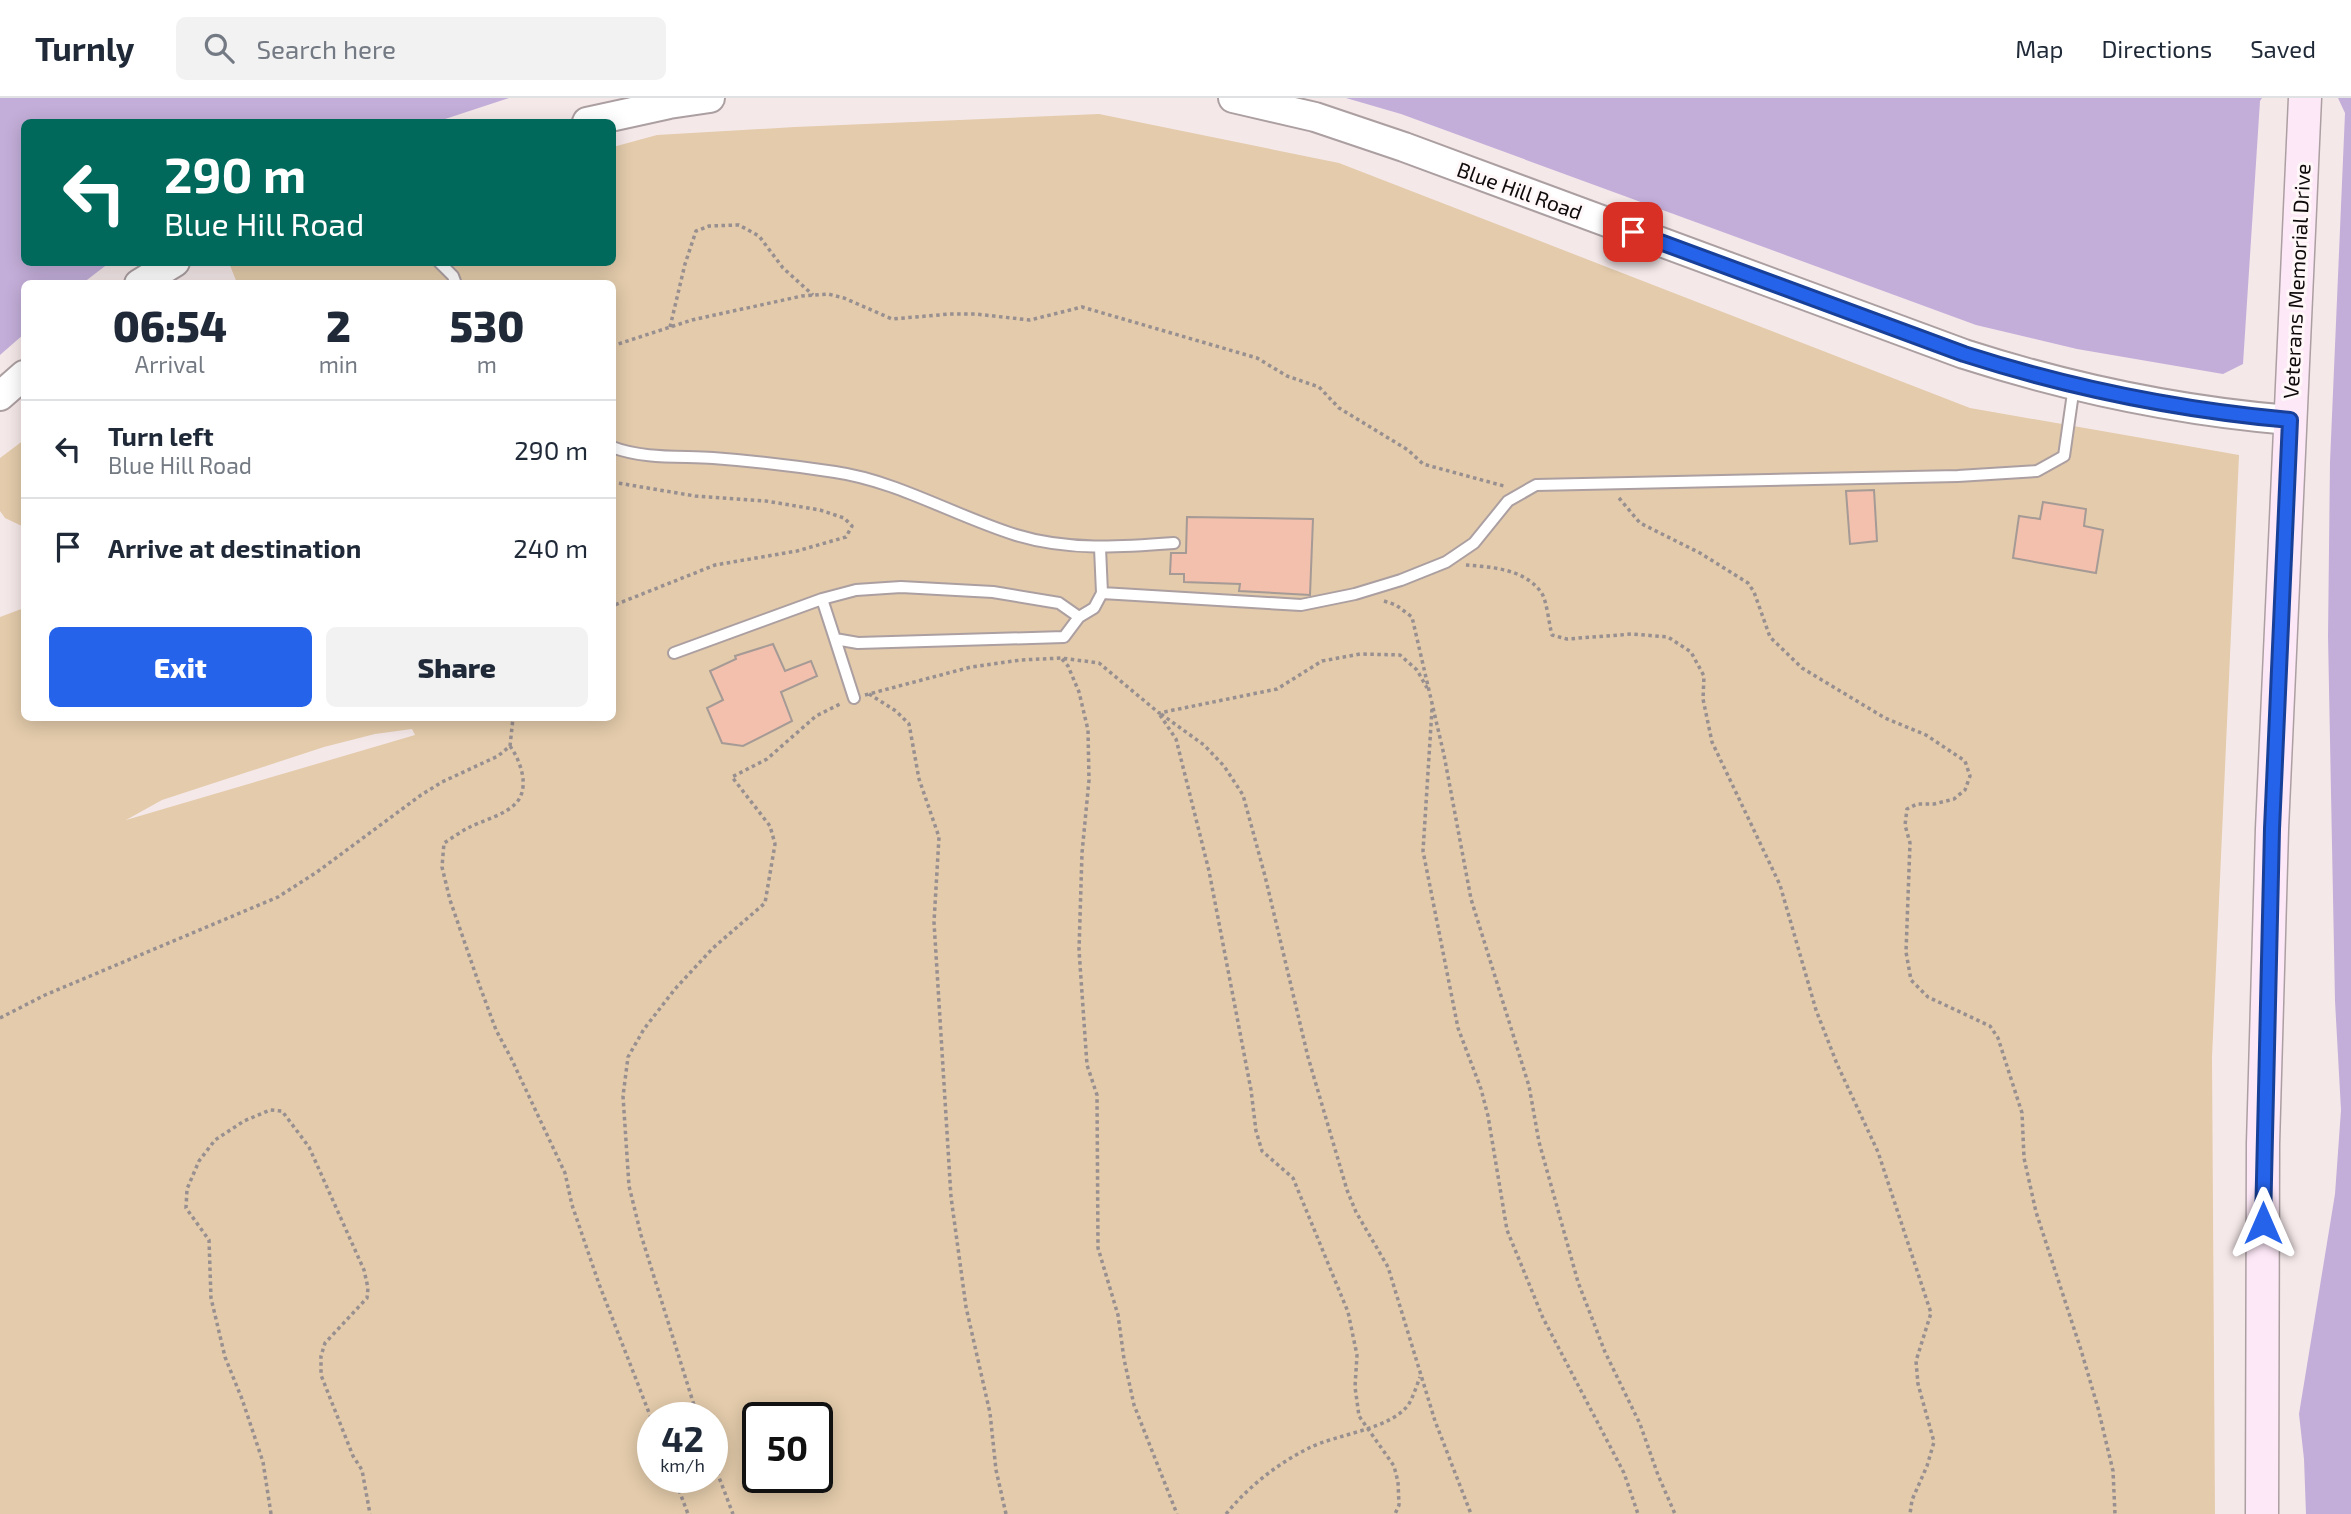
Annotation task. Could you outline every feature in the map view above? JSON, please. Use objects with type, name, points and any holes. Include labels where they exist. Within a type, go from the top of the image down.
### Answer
[{"type":"main road","name":"Veterans Memorial Drive","points":[[2262,1514],[2263,1144],[2272,829],[2305,98]]},
{"type":"street","points":[[601,119],[710,98]]},
{"type":"street","name":"Blue Hill Road","points":[[1233,98],[1315,117],[1392,143],[1964,354],[2074,386],[2236,415],[2290,420]]},
{"type":"street","points":[[145,280],[168,266]]},
{"type":"street","points":[[0,397],[21,378]]},
{"type":"lane","points":[[443,266],[454,280]]},
{"type":"lane","points":[[1102,593],[1301,605],[1355,594],[1446,562],[1474,542],[1508,500],[1536,485],[2037,471],[2064,456],[2074,386]]},
{"type":"lane","points":[[616,448],[628,453],[719,459],[837,472],[891,487],[962,517],[1018,536],[1066,546],[1100,548],[1174,543]]},
{"type":"lane","points":[[835,639],[858,643],[1064,637],[1079,617],[1094,608],[1102,593],[1100,548]]},
{"type":"lane","points":[[674,653],[822,599],[856,590],[901,587],[993,592],[1059,603],[1079,617]]},
{"type":"lane","points":[[822,599],[854,698]]},
{"type":"path","points":[[670,327],[696,231],[709,226],[739,225],[759,236],[783,268],[813,295]]},
{"type":"path","points":[[616,345],[742,307],[813,295],[828,294],[844,298],[892,319],[962,314],[1030,320],[1082,307],[1257,358],[1287,376],[1319,387],[1339,408],[1408,450],[1423,464],[1508,487],[1530,488]]},
{"type":"path","points":[[616,483],[695,496],[766,501],[820,510],[845,518],[852,526],[846,537],[797,551],[715,565],[616,604]]},
{"type":"path","points":[[1618,496],[1640,523],[1700,553],[1748,583],[1754,592],[1770,638],[1802,668],[1885,718],[1926,735],[1965,761],[1970,776],[1965,790],[1954,799],[1934,804],[1917,804],[1907,809],[1905,825],[1910,842],[1906,951],[1909,968],[1912,980],[1928,996],[1990,1026],[1998,1038],[2022,1113],[2024,1158],[2036,1212],[2098,1408],[2113,1471],[2115,1514]]},
{"type":"path","points":[[1458,565],[1495,567],[1524,577],[1543,594],[1552,635],[1567,639],[1632,634],[1668,637],[1691,652],[1704,676],[1703,699],[1712,742],[1780,885],[1816,1010],[1837,1065],[1878,1152],[1931,1313],[1916,1361],[1918,1384],[1934,1442],[1912,1500],[1910,1514]]},
{"type":"path","points":[[1377,598],[1396,604],[1412,617],[1471,899],[1529,1086],[1539,1142],[1578,1282],[1605,1352],[1640,1424],[1657,1475],[1675,1514]]},
{"type":"path","points":[[1159,713],[1277,689],[1322,661],[1360,654],[1400,655],[1417,670],[1430,693]]},
{"type":"path","points":[[693,1402],[641,1235],[629,1186],[623,1096],[628,1057],[644,1029],[675,989],[713,948],[765,903],[775,844],[769,826],[732,777],[767,759],[816,716],[854,698],[971,667],[1061,658],[1099,663],[1159,713],[1204,745],[1224,766],[1243,794],[1308,1057],[1348,1190],[1356,1212],[1388,1267],[1435,1422],[1471,1514]]},
{"type":"path","points":[[1061,658],[1068,666],[1079,692],[1088,730],[1089,780],[1082,853],[1079,950],[1087,1065],[1097,1095],[1098,1248],[1118,1315],[1134,1405],[1177,1514]]},
{"type":"path","points":[[869,694],[896,711],[909,724],[919,779],[939,837],[934,934],[951,1197],[966,1307],[990,1413],[996,1470],[1006,1514]]},
{"type":"path","points":[[1432,704],[1423,851],[1458,1028],[1488,1116],[1507,1230],[1543,1318],[1624,1473],[1638,1514]]},
{"type":"path","points":[[1159,713],[1176,739],[1209,871],[1239,1023],[1256,1131],[1262,1151],[1293,1178],[1348,1312],[1357,1355],[1355,1387],[1359,1416],[1394,1466],[1399,1506],[1395,1514]]},
{"type":"path","points":[[513,721],[510,746],[518,757],[524,786],[517,802],[501,813],[466,828],[444,843],[442,867],[450,900],[496,1030],[565,1173],[572,1205],[599,1284],[645,1402]]},
{"type":"path","points":[[0,1018],[45,995],[278,897],[317,872],[421,795],[442,782],[498,756],[510,746]]},
{"type":"path","points":[[271,1514],[263,1462],[225,1357],[211,1298],[209,1240],[186,1208],[187,1189],[199,1161],[215,1140],[244,1121],[270,1110],[282,1111],[309,1147],[364,1270],[369,1288],[367,1298],[325,1343],[321,1356],[321,1375],[353,1456],[362,1470],[370,1514]]},
{"type":"path","points":[[1226,1514],[1241,1496],[1280,1464],[1312,1446],[1368,1429],[1395,1415],[1409,1404],[1420,1375]]},
{"type":"path","points":[[680,1493],[688,1514]]},
{"type":"path","points":[[725,1493],[733,1514]]},
{"type":"shaded area","points":[[0,98],[509,98],[445,119],[21,119],[21,266],[105,266],[87,280],[21,280],[21,337],[0,355]]},
{"type":"shaded area","points":[[1346,98],[2262,98],[2243,364],[2223,374],[2077,349],[1976,325],[1401,114]]},
{"type":"shaded area","points":[[2338,98],[2351,98],[2351,1514],[2306,1514],[2299,1414],[2335,1194],[2341,1110],[2335,1001],[2328,636],[2330,462],[2345,113]]},
{"type":"shaded area","points":[[1099,114],[1339,163],[1970,408],[2239,455],[2212,1057],[2215,1514],[0,1514],[0,617],[21,609],[21,721],[616,721],[616,280],[236,280],[230,266],[616,266],[616,146],[657,135]],"holes":[[[412,729],[415,735],[126,820],[162,800],[324,747],[375,734]]]},
{"type":"shaded area","points":[[21,442],[21,526],[5,518],[0,511],[0,458]]},
{"type":"building","points":[[1874,490],[1877,541],[1850,544],[1846,491]]},
{"type":"building","points":[[2043,502],[2086,509],[2084,526],[2103,530],[2096,573],[2013,558],[2019,516],[2040,519]]},
{"type":"building","points":[[1187,517],[1313,519],[1310,595],[1239,591],[1240,584],[1184,582],[1184,574],[1170,574],[1171,553],[1186,553]]},
{"type":"building","points":[[773,644],[785,671],[811,661],[817,676],[781,692],[792,721],[743,746],[722,743],[707,708],[723,700],[710,671],[736,659],[735,656]]},
{"type":"route","points":[[1633,232],[2018,372],[2078,387],[2236,415],[2290,420],[2272,829],[2263,1223]]}]
